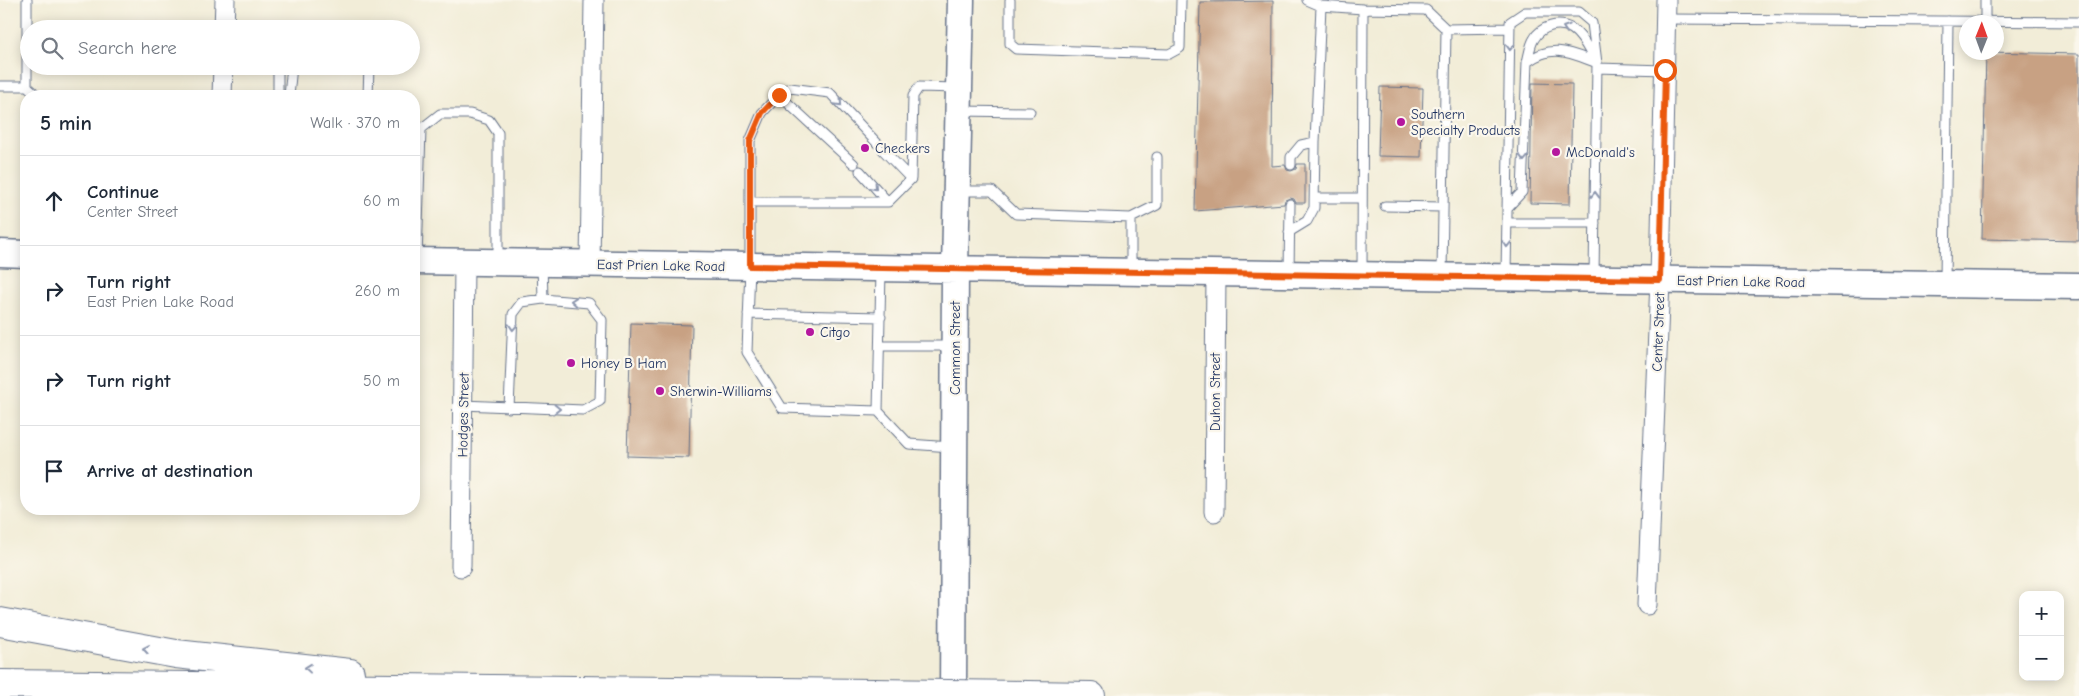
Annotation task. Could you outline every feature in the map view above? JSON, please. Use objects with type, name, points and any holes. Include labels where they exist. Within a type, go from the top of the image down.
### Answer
[{"type":"highway","points":[[0,622],[176,654],[513,690]]},
{"type":"highway","points":[[0,684],[1091,696]]},
{"type":"street","points":[[224,20],[225,0]]},
{"type":"street","points":[[590,265],[594,0]]},
{"type":"street","name":"Common Street","points":[[953,696],[955,268],[961,0]]},
{"type":"street","name":"Center Street","points":[[1647,605],[1660,280],[1666,9]]},
{"type":"street","points":[[222,90],[223,75]]},
{"type":"street","points":[[0,253],[20,254]]},
{"type":"street","name":"East Prien Lake Road","points":[[420,261],[2079,286]]},
{"type":"street","name":"Hodges Street","points":[[461,567],[464,262]]},
{"type":"street","name":"Duhon Street","points":[[1214,512],[1216,272]]},
{"type":"lane","points":[[27,0],[27,20]]},
{"type":"lane","points":[[1010,0],[1010,44],[1016,49],[1169,54],[1180,48],[1181,0]]},
{"type":"lane","points":[[1307,0],[1321,6],[1363,10],[1426,10],[1446,28],[1510,28]]},
{"type":"lane","points":[[1985,0],[1985,15]]},
{"type":"lane","points":[[1289,232],[1307,221],[1314,208],[1321,6]]},
{"type":"lane","points":[[1666,9],[1959,21]]},
{"type":"lane","points":[[1362,275],[1363,10]]},
{"type":"lane","points":[[1506,277],[1510,22],[1525,12],[1579,12],[1592,23],[1597,66],[1594,279]]},
{"type":"lane","points":[[1945,284],[1948,21]]},
{"type":"lane","points":[[2004,21],[2079,22]]},
{"type":"lane","points":[[1508,207],[1522,192],[1527,62],[1533,40],[1540,31],[1549,26],[1572,29],[1580,37],[1597,66]]},
{"type":"lane","points":[[1442,276],[1446,28]]},
{"type":"lane","points":[[1527,62],[1540,54],[1556,50],[1597,66],[1665,70]]},
{"type":"lane","points":[[27,75],[27,86]]},
{"type":"lane","points":[[278,75],[278,90]]},
{"type":"lane","points":[[290,90],[291,75]]},
{"type":"lane","points":[[366,75],[369,80]]},
{"type":"lane","points":[[368,90],[369,75]]},
{"type":"lane","points":[[0,86],[27,86],[31,90]]},
{"type":"lane","points":[[750,202],[888,202],[911,179],[913,96],[920,87],[959,100],[1030,112]]},
{"type":"lane","points":[[878,411],[782,408],[746,352],[750,266],[750,141],[762,113],[779,95],[790,88],[830,93],[911,179]]},
{"type":"lane","points":[[779,95],[857,168],[888,202]]},
{"type":"lane","points":[[420,151],[421,129],[440,114],[470,114],[489,120],[498,133],[498,263]]},
{"type":"lane","points":[[1291,165],[1291,157],[1301,146],[1315,142]]},
{"type":"lane","points":[[957,191],[992,191],[1016,214],[1132,218],[1157,205],[1157,157]]},
{"type":"lane","points":[[1314,198],[1362,198]]},
{"type":"lane","points":[[1288,274],[1290,204]]},
{"type":"lane","points":[[1386,206],[1443,207]]},
{"type":"lane","points":[[1130,271],[1132,218]]},
{"type":"lane","points":[[1507,223],[1595,223]]},
{"type":"lane","points":[[542,264],[543,299]]},
{"type":"lane","points":[[881,268],[878,411],[909,444],[954,448]]},
{"type":"lane","points":[[463,406],[509,408],[583,410],[600,401],[602,320],[589,303],[543,299],[522,302],[513,314],[509,408]]},
{"type":"lane","points":[[748,314],[880,317]]},
{"type":"lane","points":[[880,346],[955,346]]},
{"type":"building","points":[[1273,1],[1272,166],[1285,165],[1287,170],[1291,171],[1296,169],[1297,164],[1305,164],[1305,203],[1296,203],[1294,199],[1290,198],[1285,200],[1284,204],[1195,211],[1200,2]]},
{"type":"building","points":[[2004,52],[2079,54],[2079,241],[1982,239],[1986,60],[2004,60]]},
{"type":"building","points":[[1532,83],[1572,84],[1570,204],[1530,203]]},
{"type":"building","name":"Southern Specialty Products","points":[[1380,87],[1423,88],[1421,157],[1378,156]]},
{"type":"building","name":"Sherwin-Williams","points":[[631,323],[692,325],[689,458],[627,456]]},
{"type":"place","name":"Southern Specialty Products","points":[[1401,122]]},
{"type":"place","name":"Checkers","points":[[865,148]]},
{"type":"place","name":"McDonald's","points":[[1556,152]]},
{"type":"place","name":"Citgo","points":[[810,332]]},
{"type":"place","name":"Honey B Ham","points":[[571,363]]},
{"type":"place","name":"Sherwin-Williams","points":[[660,391]]},
{"type":"route","points":[[779,95],[762,113],[750,141],[750,266],[1660,280],[1665,70]]}]
